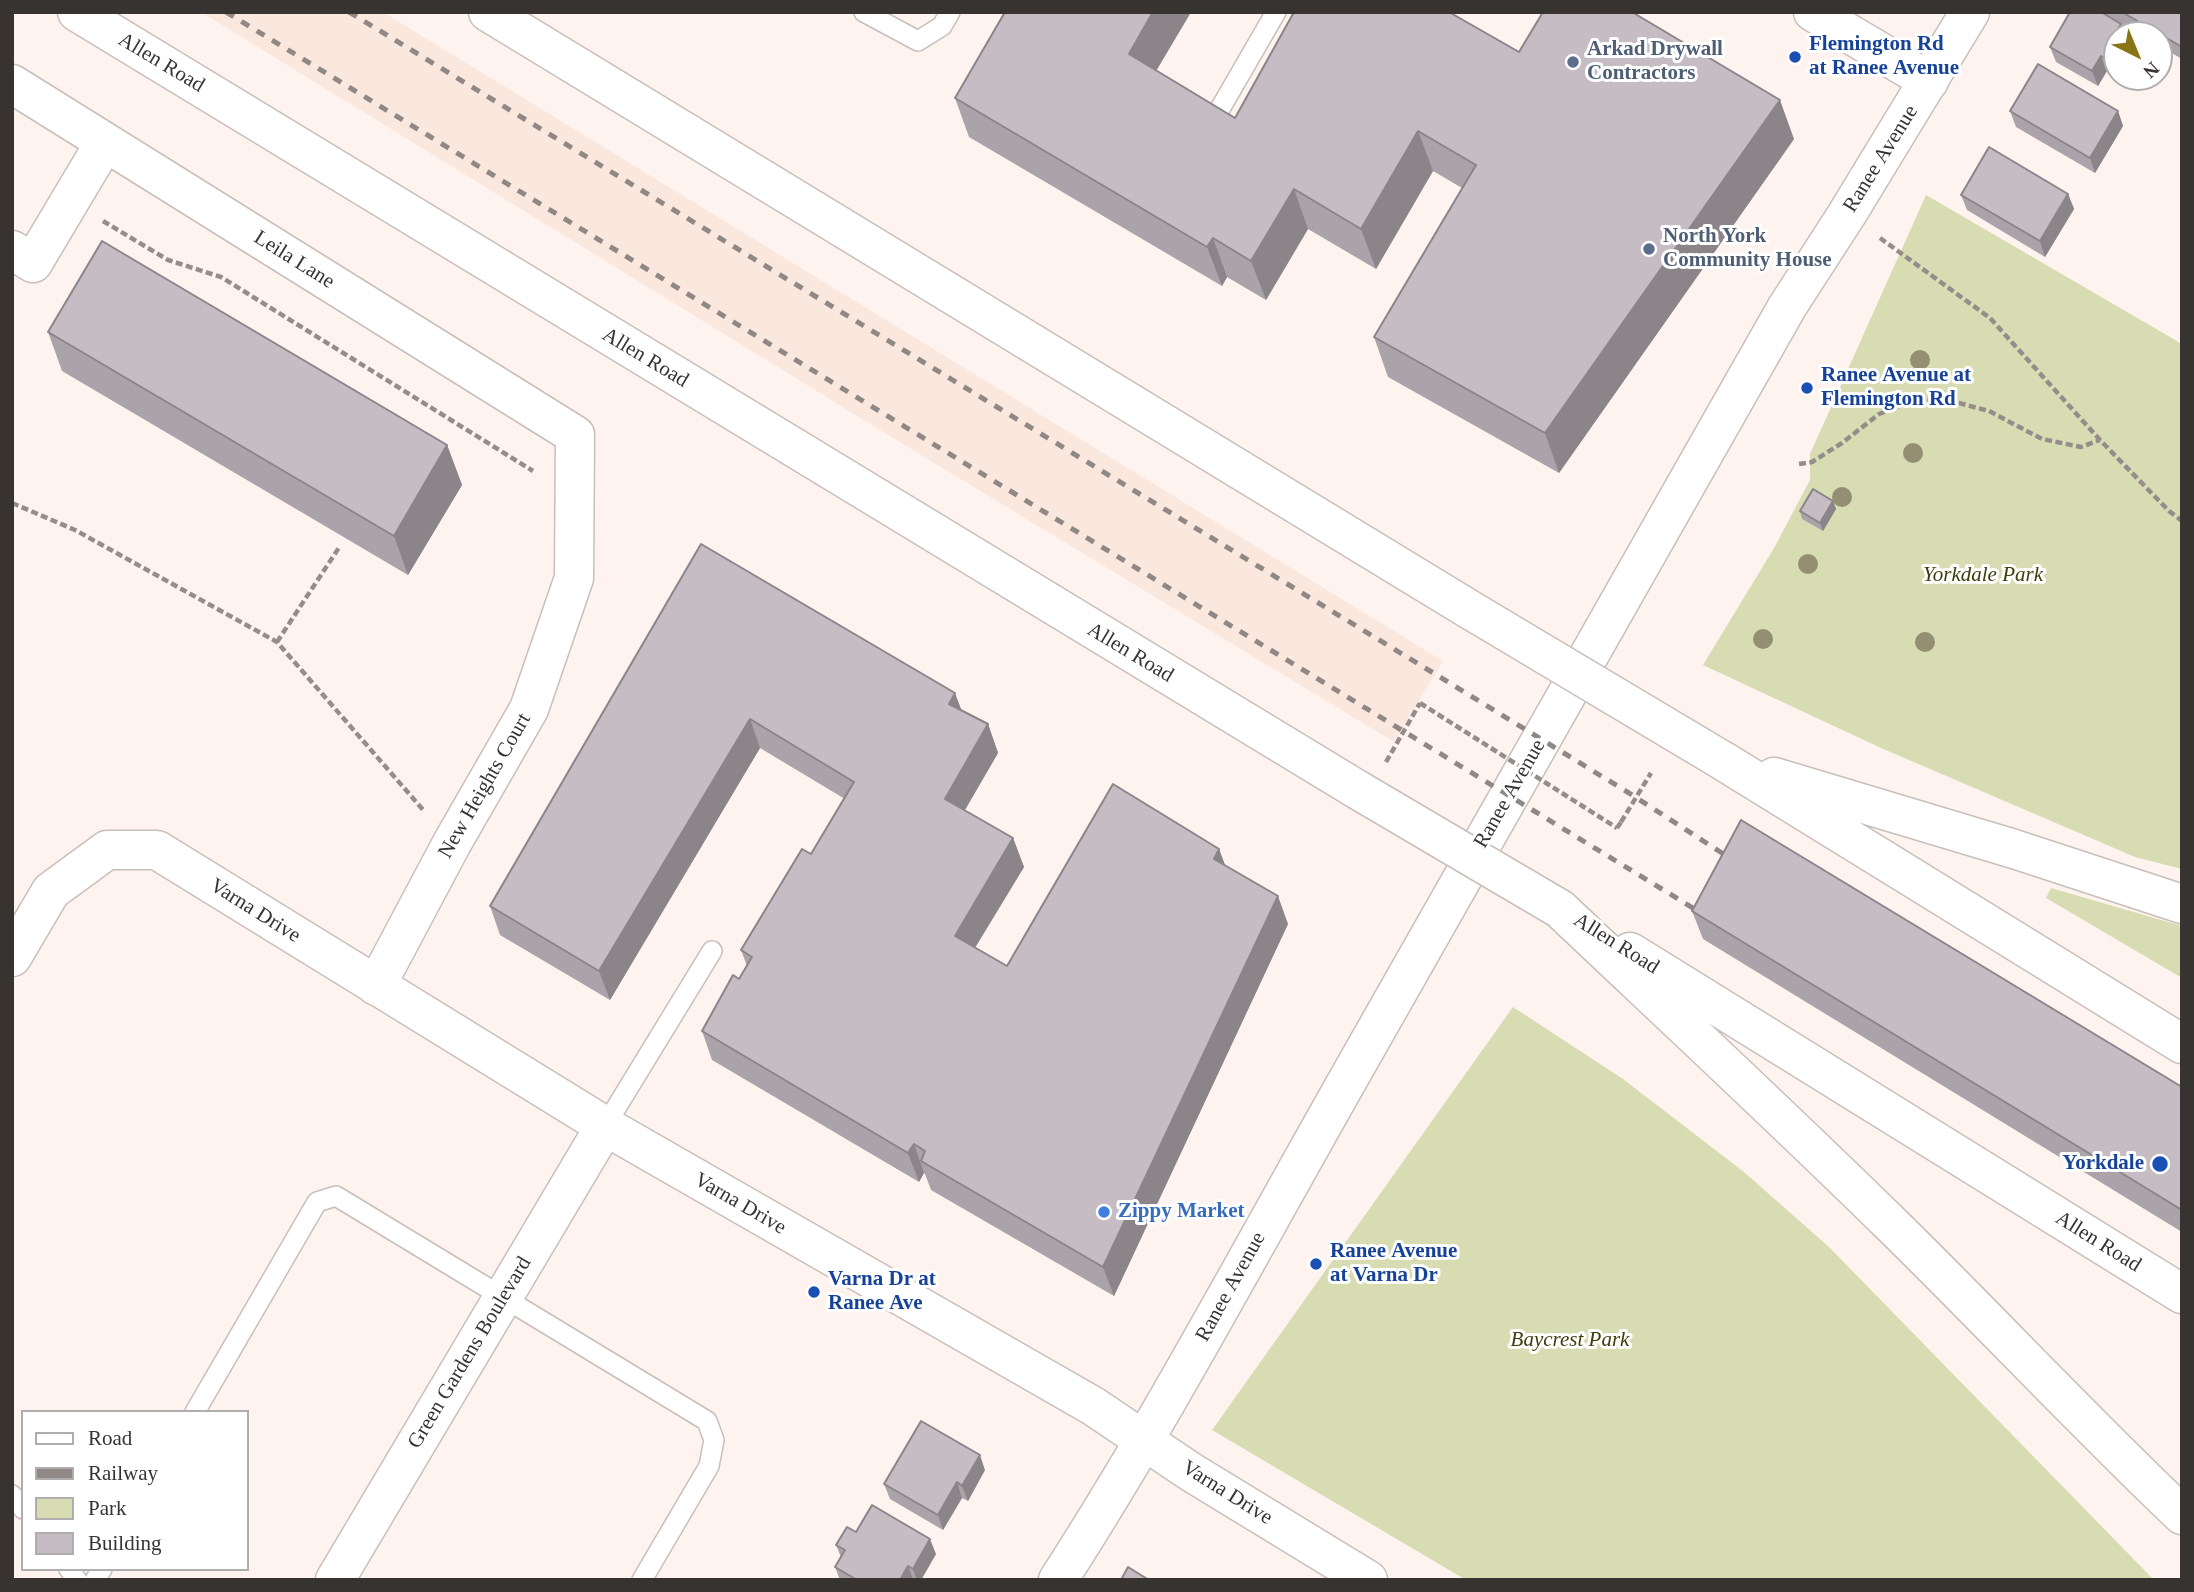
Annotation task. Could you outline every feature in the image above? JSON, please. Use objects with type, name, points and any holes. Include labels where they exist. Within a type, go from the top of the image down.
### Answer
[{"type":"main road","name":"Allen Road","points":[[77,12],[1358,790],[1560,909],[2182,1294]]},
{"type":"main road","points":[[488,12],[1725,762],[2182,1044]]},
{"type":"main road","points":[[1813,12],[1928,81]]},
{"type":"main road","name":"Ranee Avenue","points":[[1058,1580],[1145,1441],[1787,307],[1970,12]]},
{"type":"main road","name":"Leila Lane","points":[[12,84],[575,435]]},
{"type":"main road","points":[[12,250],[33,263],[105,142]]},
{"type":"main road","name":"New Heights Court","points":[[376,986],[452,843],[529,709],[574,578],[575,435]]},
{"type":"main road","points":[[1725,762],[2014,849],[2182,904]]},
{"type":"main road","name":"Varna Drive","points":[[12,957],[51,891],[107,850],[157,849],[605,1126],[1093,1406],[1203,1479],[1368,1580]]},
{"type":"main road","points":[[1560,909],[1892,1225],[2004,1340],[2182,1515]]},
{"type":"main road","name":"Green Gardens Boulevard","points":[[335,1580],[605,1126]]},
{"type":"lane","points":[[864,12],[918,41],[942,26],[950,12]]},
{"type":"lane","points":[[1213,121],[1276,12]]},
{"type":"lane","points":[[605,1126],[712,951]]},
{"type":"lane","points":[[196,1410],[317,1202],[336,1196],[707,1421],[714,1440],[709,1466],[642,1580]]},
{"type":"path","points":[[70,202],[168,260],[221,277],[575,498]]},
{"type":"path","points":[[1847,214],[1990,317],[2100,440],[2182,521]]},
{"type":"path","points":[[1799,464],[1812,461],[1842,443],[1879,414],[1917,400],[1955,402],[1989,411],[2042,439],[2081,447],[2100,440]]},
{"type":"path","points":[[12,503],[75,530],[277,642],[452,843]]},
{"type":"path","points":[[277,642],[340,546]]},
{"type":"path","points":[[1420,703],[1617,828],[1651,773]]},
{"type":"shaded area","points":[[201,12],[383,12],[1443,661],[1394,742],[893,438]]},
{"type":"green space","name":"Yorkdale Park","points":[[1926,195],[2182,344],[2182,869],[2135,857],[1881,748],[1703,665],[1774,548],[1810,480],[1810,454]]},
{"type":"green space","points":[[2051,888],[2182,926],[2182,978],[2046,898]]},
{"type":"green space","name":"Baycrest Park","points":[[1513,1007],[1623,1079],[1744,1172],[1829,1247],[2154,1580],[1466,1580],[1212,1430]]},
{"type":"building","points":[[1005,12],[1153,12],[1129,54],[1235,118],[1294,12],[1449,12],[1519,52],[1543,12],[1632,12],[1780,100],[1545,433],[1374,337],[1476,165],[1418,131],[1361,229],[1294,189],[1251,261],[1213,238],[1207,247],[955,98]]},
{"type":"building","points":[[2070,12],[2101,12],[2116,21],[2103,21],[2103,57],[2101,56],[2092,71],[2050,47]]},
{"type":"building","points":[[2122,12],[2182,12],[2182,47],[2173,42],[2173,21],[2137,21]]},
{"type":"building","points":[[2038,64],[2118,111],[2090,158],[2010,111]]},
{"type":"building","points":[[1989,147],[2068,194],[2040,241],[1961,195]]},
{"type":"building","points":[[102,241],[447,445],[394,536],[48,332]]},
{"type":"building","points":[[1813,489],[1833,501],[1820,523],[1800,511]]},
{"type":"building","points":[[701,544],[955,693],[949,704],[988,724],[945,799],[1013,838],[955,936],[1007,966],[1113,784],[1219,849],[1214,859],[1278,896],[1103,1267],[921,1161],[925,1151],[914,1144],[908,1153],[702,1031],[733,975],[739,979],[752,957],[741,950],[802,849],[811,854],[854,782],[750,719],[599,971],[490,906]]},
{"type":"building","points":[[1741,820],[2182,1087],[2182,1210],[1692,911]]},
{"type":"building","points":[[921,1421],[980,1455],[962,1486],[957,1482],[938,1515],[884,1484]]},
{"type":"building","points":[[872,1505],[930,1539],[913,1569],[908,1566],[900,1580],[857,1580],[835,1567],[845,1550],[836,1545],[847,1527],[856,1532]]},
{"type":"building","points":[[1128,1567],[1149,1580],[1121,1580]]},
{"type":"railway","points":[[226,12],[1711,919]]},
{"type":"railway","points":[[349,12],[1435,674],[1739,864]]},
{"type":"place","name":"Flemington Rd at Ranee Avenue","points":[[1795,57]]},
{"type":"place","name":"Arkad Drywall Contractors","points":[[1573,62]]},
{"type":"place","name":"North York Community House","points":[[1649,249]]},
{"type":"place","name":"Ranee Avenue at Flemington Rd","points":[[1807,388]]},
{"type":"place","name":"Yorkdale","points":[[2160,1164]]},
{"type":"place","name":"Zippy Market","points":[[1104,1212]]},
{"type":"place","name":"Ranee Avenue at Varna Dr","points":[[1316,1264]]},
{"type":"place","name":"Varna Dr at Ranee Ave","points":[[814,1292]]}]
